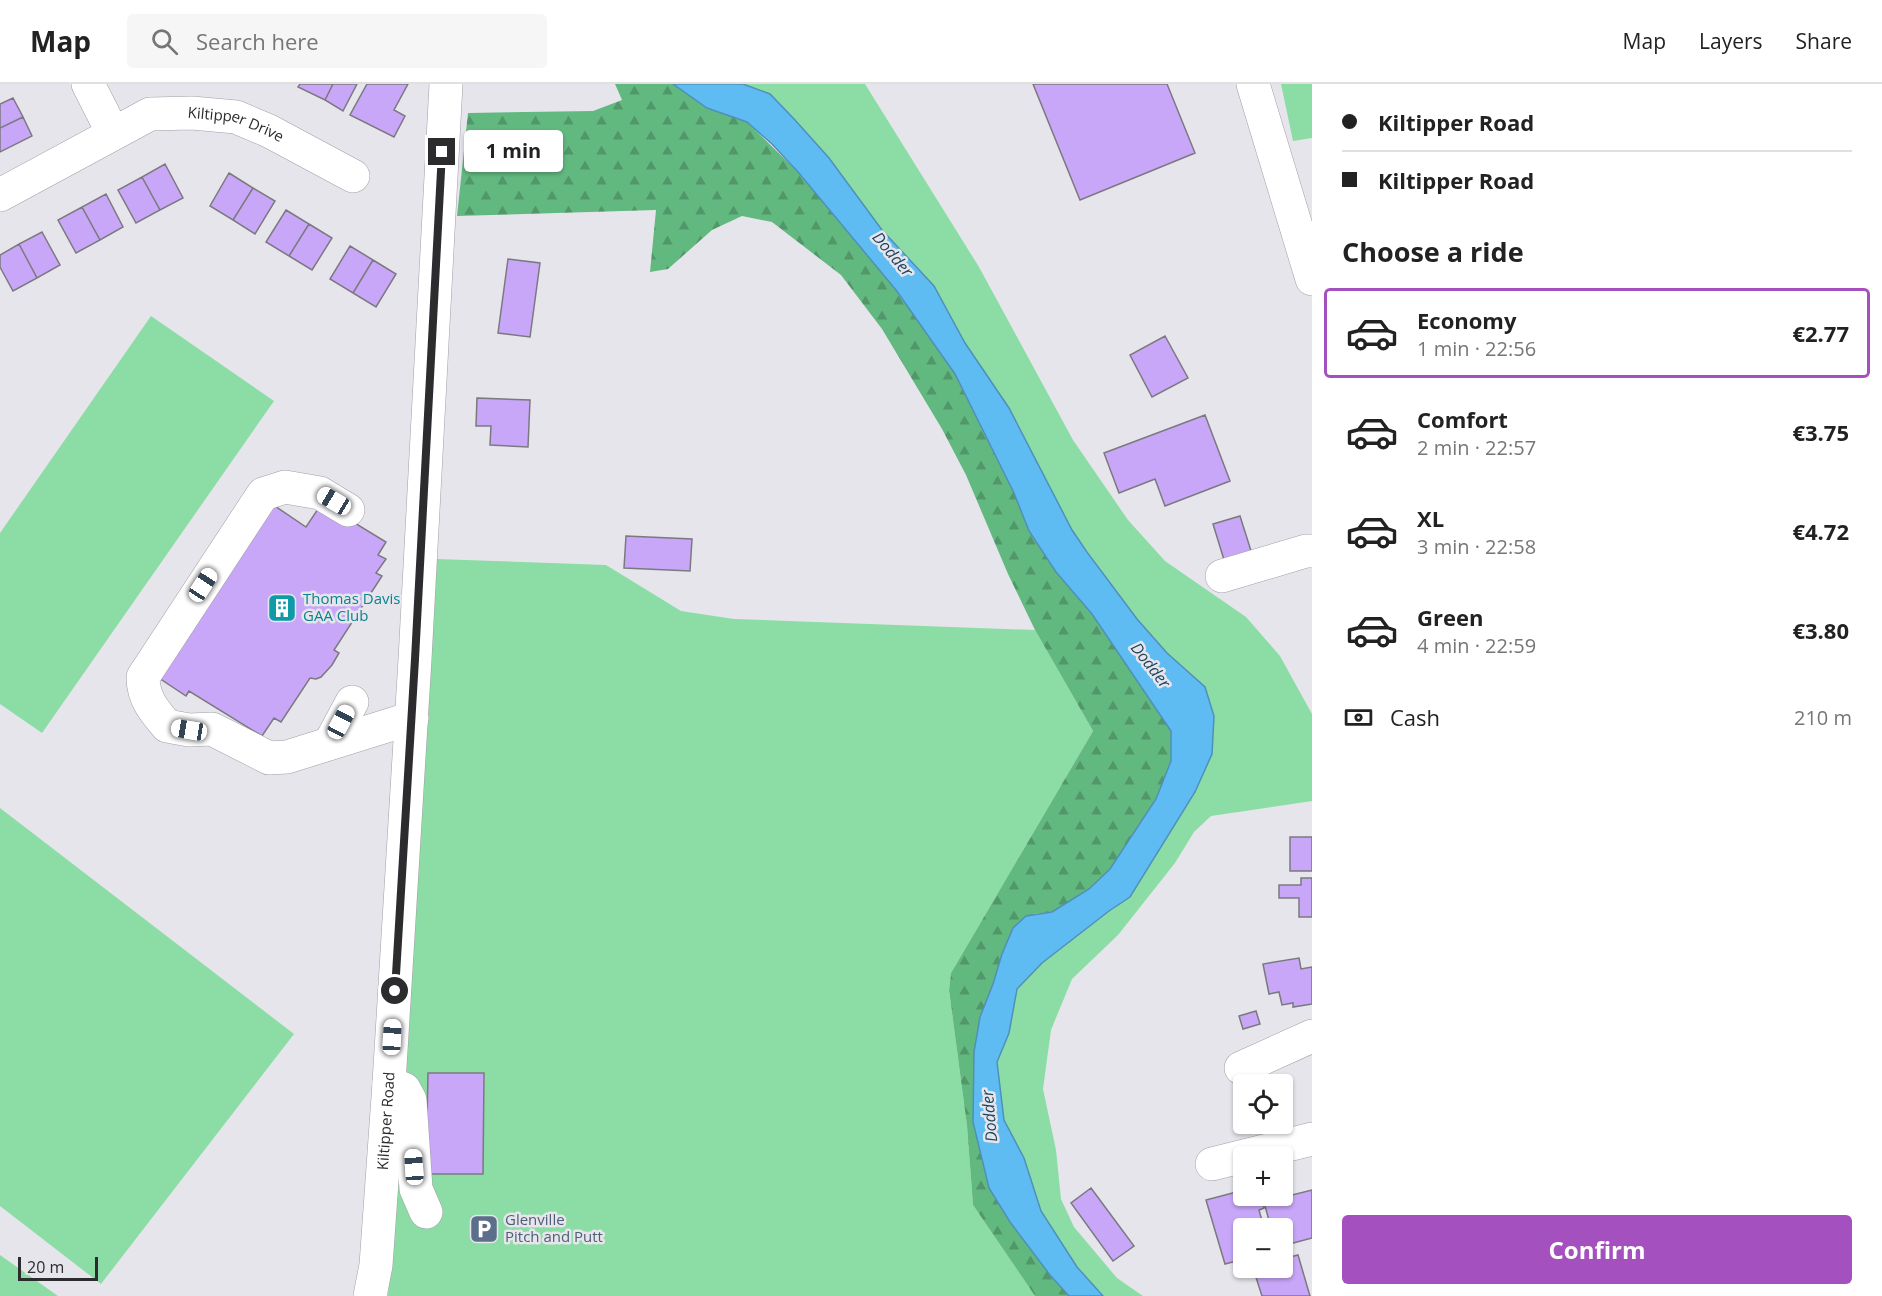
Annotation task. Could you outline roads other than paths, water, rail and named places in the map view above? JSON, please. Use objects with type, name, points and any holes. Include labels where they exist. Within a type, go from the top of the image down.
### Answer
[{"type":"street","points":[[88,84],[112,133]]},
{"type":"street","name":"Kiltipper Road","points":[[370,1296],[376,1265],[412,718],[446,84]]},
{"type":"street","points":[[1253,84],[1312,279]]},
{"type":"street","name":"Kiltipper Drive","points":[[0,195],[150,114],[192,113],[236,117],[269,131],[353,176]]},
{"type":"street","points":[[348,510],[320,493],[285,487],[262,494],[143,677],[143,691],[152,708],[167,726],[189,730],[212,729],[269,758],[287,757],[412,718]]},
{"type":"street","points":[[1221,576],[1312,551]]},
{"type":"street","points":[[330,743],[352,702]]},
{"type":"street","points":[[1241,1068],[1312,1036]]},
{"type":"street","points":[[389,1083],[404,1089],[410,1100],[416,1190],[426,1212]]},
{"type":"street","points":[[1212,1164],[1312,1139]]},
{"type":"water","name":"Dodder","points":[[673,84],[743,84],[770,94],[829,158],[882,230],[934,286],[965,343],[1009,408],[1072,530],[1087,552],[1137,619],[1167,653],[1205,687],[1214,716],[1212,754],[1195,792],[1130,897],[1042,963],[1017,989],[1009,1033],[997,1062],[1004,1120],[1024,1158],[1041,1211],[1077,1267],[1103,1296],[1069,1296],[1010,1222],[989,1188],[973,1122],[974,1052],[980,1017],[1013,928],[1026,916],[1052,912],[1089,889],[1110,869],[1156,799],[1171,761],[1171,731],[1092,614],[1056,572],[1029,531],[1014,493],[955,374],[896,290],[772,144],[747,122],[707,108]]},
{"type":"place","name":"Thomas Davis GAA Club","points":[[282,608]]},
{"type":"place","name":"Glenville Pitch and Putt","points":[[484,1229]]}]
